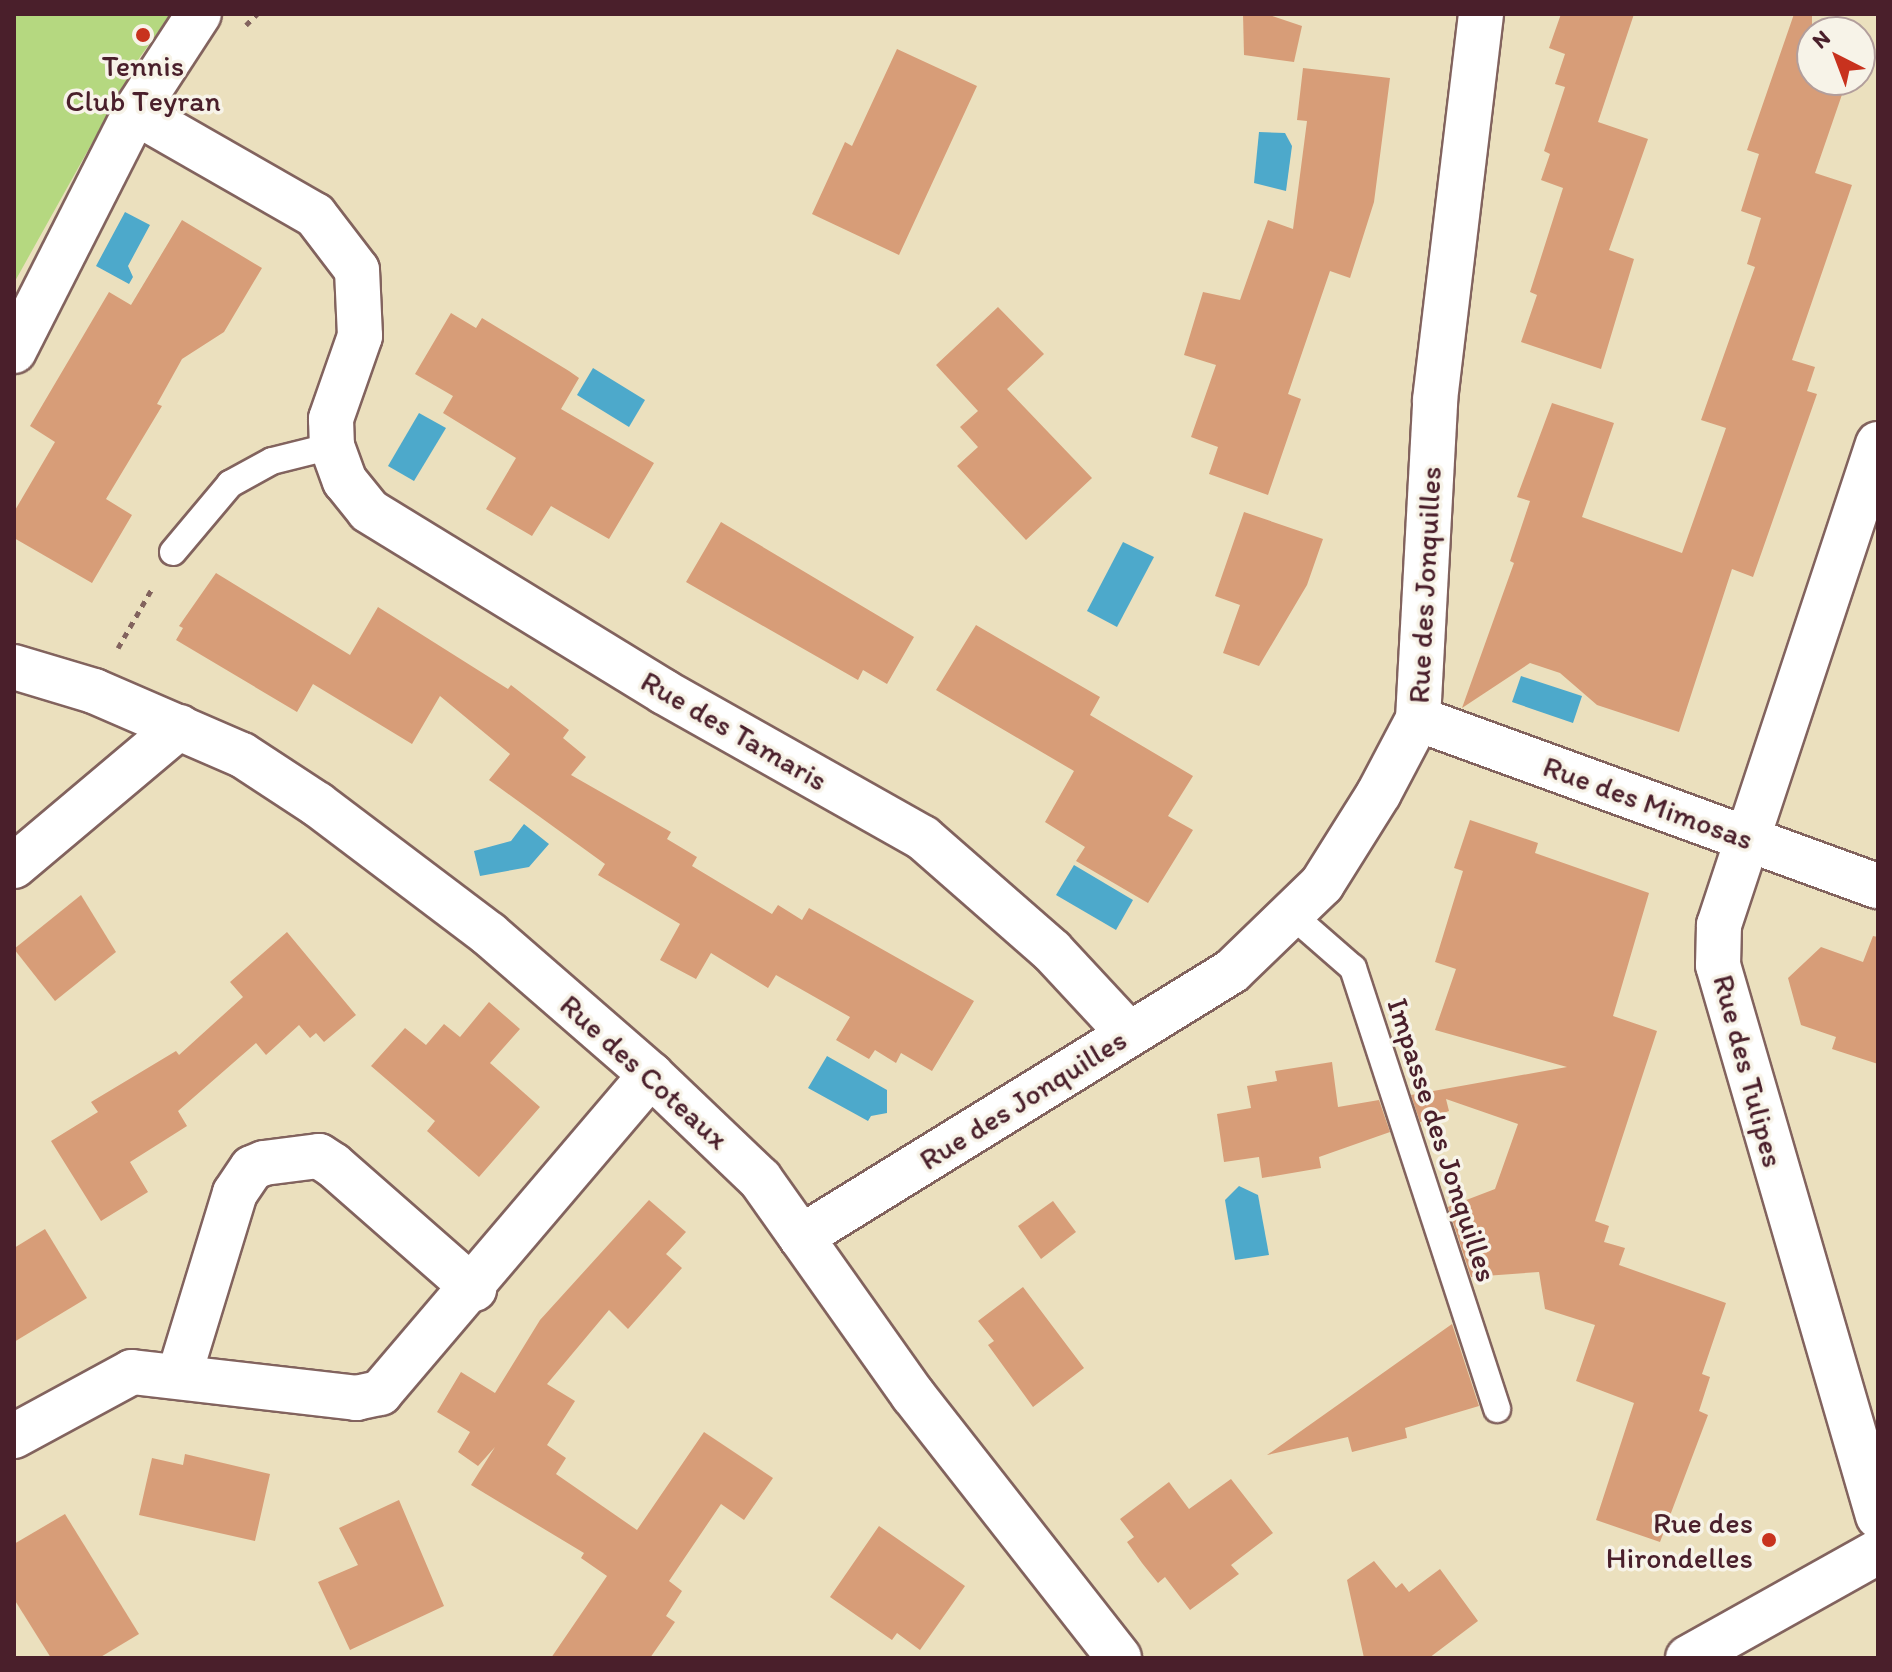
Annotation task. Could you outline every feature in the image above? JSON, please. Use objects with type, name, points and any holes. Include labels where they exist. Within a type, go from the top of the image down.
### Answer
[{"type":"street","points":[[14,351],[135,112],[199,14]]},
{"type":"street","name":"Rue des Jonquilles","points":[[801,1237],[1232,971],[1330,871],[1418,719],[1435,400],[1481,14]]},
{"type":"street","name":"Rue des Tamaris","points":[[135,112],[315,215],[357,270],[360,336],[331,419],[332,446],[345,481],[393,530],[923,838],[1052,951],[1129,1034]]},
{"type":"street","name":"Rue des Tulipes","points":[[1878,444],[1719,925],[1720,977],[1878,1516]]},
{"type":"street","name":"Rue des Coteaux","points":[[14,667],[94,691],[242,755],[317,804],[489,934],[651,1075],[760,1179],[913,1395],[1103,1653]]},
{"type":"street","name":"Rue des Mimosas","points":[[1418,719],[1878,886]]},
{"type":"street","points":[[14,866],[179,727]]},
{"type":"street","points":[[14,1436],[132,1372],[356,1398],[380,1393],[474,1289],[651,1075]]},
{"type":"street","points":[[179,1376],[235,1193],[252,1168],[264,1163],[319,1156],[474,1289]]},
{"type":"street","points":[[1688,1658],[1878,1552]]},
{"type":"lane","points":[[173,552],[230,484],[272,461],[332,446]]},
{"type":"lane","name":"Impasse des Jonquilles","points":[[1291,914],[1353,968],[1497,1409]]},
{"type":"path","points":[[94,691],[173,552]]},
{"type":"green space","points":[[14,14],[171,14],[140,57],[14,283]]},
{"type":"water","points":[[1259,132],[1285,133],[1292,146],[1286,191],[1254,183]]},
{"type":"water","points":[[125,212],[150,225],[128,266],[133,277],[129,284],[96,266]]},
{"type":"water","points":[[593,368],[645,400],[629,427],[577,395]]},
{"type":"water","points":[[419,413],[446,428],[414,481],[388,466]]},
{"type":"water","points":[[1123,542],[1154,557],[1117,627],[1087,611]]},
{"type":"water","points":[[1521,676],[1582,696],[1573,723],[1512,702]]},
{"type":"water","points":[[524,824],[549,844],[529,867],[480,876],[474,851],[511,841]]},
{"type":"water","points":[[1074,865],[1133,900],[1116,930],[1056,895]]},
{"type":"water","points":[[827,1056],[887,1090],[887,1113],[871,1116],[868,1121],[808,1088]]},
{"type":"water","points":[[1239,1186],[1258,1195],[1269,1255],[1235,1260],[1225,1200]]},
{"type":"building","points":[[1243,14],[1266,14],[1302,26],[1294,62],[1244,55]]},
{"type":"building","points":[[1561,14],[1634,14],[1598,122],[1648,139],[1609,250],[1634,259],[1601,369],[1521,342],[1537,295],[1530,292],[1563,188],[1541,180],[1550,154],[1544,151],[1565,87],[1555,84],[1565,54],[1549,48]]},
{"type":"building","points":[[1794,14],[1812,14],[1796,16],[1796,96],[1841,96],[1815,173],[1852,185],[1792,360],[1815,367],[1807,391],[1817,394],[1753,577],[1732,569],[1679,732],[1597,705],[1560,673],[1530,663],[1462,708],[1514,563],[1510,561],[1530,501],[1517,497],[1552,403],[1614,423],[1582,517],[1682,553],[1726,428],[1701,420],[1755,267],[1747,264],[1761,218],[1741,211],[1759,154],[1747,150]]},
{"type":"building","points":[[897,49],[977,86],[899,255],[812,214],[845,142],[852,146]]},
{"type":"building","points":[[1303,68],[1390,78],[1374,202],[1350,278],[1330,271],[1288,394],[1301,399],[1268,495],[1209,474],[1218,447],[1191,437],[1216,365],[1184,355],[1203,292],[1240,300],[1268,220],[1293,229],[1307,121],[1297,120]]},
{"type":"building","points":[[182,220],[262,268],[224,332],[182,359],[157,404],[162,406],[106,499],[132,515],[92,583],[14,538],[14,512],[55,442],[30,426],[109,292],[131,305]]},
{"type":"building","points":[[998,307],[1044,354],[1007,389],[1092,478],[1026,540],[957,466],[978,447],[960,427],[978,411],[936,365]]},
{"type":"building","points":[[451,313],[476,328],[482,318],[579,378],[561,409],[654,463],[609,539],[551,506],[532,536],[486,509],[516,458],[443,413],[453,396],[415,374]]},
{"type":"building","points":[[1244,512],[1323,539],[1307,585],[1259,666],[1223,653],[1240,605],[1215,596]]},
{"type":"building","points":[[721,522],[914,637],[887,684],[863,670],[858,680],[686,582]]},
{"type":"building","points":[[216,573],[350,655],[378,607],[508,689],[511,685],[569,730],[563,738],[586,757],[571,775],[671,832],[667,839],[697,857],[692,866],[772,914],[778,905],[802,920],[809,908],[974,1001],[932,1071],[901,1053],[896,1063],[875,1050],[869,1059],[836,1040],[850,1017],[776,975],[768,988],[711,953],[696,979],[660,960],[680,924],[598,875],[605,864],[489,780],[510,754],[440,696],[412,744],[313,684],[297,712],[176,640],[183,628],[179,626]]},
{"type":"building","points":[[976,625],[1100,697],[1090,715],[1193,776],[1168,816],[1193,830],[1148,903],[1076,861],[1085,847],[1045,822],[1074,771],[936,690]]},
{"type":"building","points":[[1470,820],[1538,843],[1535,853],[1649,893],[1613,1016],[1657,1031],[1595,1221],[1609,1226],[1604,1242],[1625,1248],[1619,1265],[1726,1303],[1702,1374],[1710,1377],[1699,1411],[1708,1415],[1660,1542],[1596,1520],[1634,1403],[1576,1381],[1595,1325],[1545,1309],[1539,1272],[1471,1277],[1448,1207],[1495,1189],[1518,1124],[1446,1099],[1449,1111],[1420,1122],[1411,1095],[1567,1067],[1435,1030],[1456,969],[1435,962],[1463,871],[1454,868]]},
{"type":"building","points":[[81,895],[116,952],[55,1001],[14,949]]},
{"type":"building","points":[[287,932],[356,1015],[324,1042],[316,1033],[310,1038],[299,1025],[266,1055],[256,1043],[178,1111],[187,1126],[130,1162],[148,1192],[101,1221],[51,1141],[98,1112],[91,1102],[176,1051],[179,1055],[243,997],[230,982]]},
{"type":"building","points":[[1873,936],[1878,937],[1878,1064],[1832,1049],[1836,1037],[1801,1025],[1788,978],[1821,947],[1863,962]]},
{"type":"building","points":[[489,1002],[520,1029],[490,1063],[540,1107],[479,1177],[427,1131],[435,1121],[371,1066],[405,1028],[426,1045],[444,1024],[460,1037]]},
{"type":"building","points":[[1332,1062],[1338,1107],[1379,1100],[1390,1132],[1319,1157],[1321,1168],[1262,1178],[1259,1157],[1224,1162],[1217,1114],[1251,1108],[1247,1086],[1277,1081],[1275,1071]]},
{"type":"building","points":[[649,1200],[686,1232],[666,1254],[682,1268],[628,1329],[609,1310],[547,1384],[575,1401],[547,1445],[566,1458],[556,1474],[637,1530],[704,1432],[773,1478],[744,1520],[721,1504],[669,1581],[682,1591],[666,1616],[675,1622],[650,1658],[551,1658],[607,1576],[581,1558],[584,1553],[471,1485],[495,1447],[478,1466],[458,1452],[470,1432],[437,1412],[461,1372],[495,1393],[540,1320]]},
{"type":"building","points":[[1053,1201],[1076,1232],[1041,1259],[1018,1226]]},
{"type":"building","points":[[45,1229],[87,1298],[14,1342],[14,1248]]},
{"type":"building","points":[[1023,1287],[1084,1368],[1033,1407],[988,1345],[994,1341],[978,1321]]},
{"type":"building","points":[[1452,1324],[1479,1406],[1405,1428],[1407,1438],[1352,1452],[1348,1437],[1267,1455]]},
{"type":"building","points":[[185,1454],[270,1474],[255,1541],[139,1515],[152,1458],[183,1465]]},
{"type":"building","points":[[1231,1479],[1273,1533],[1231,1565],[1239,1574],[1190,1610],[1165,1577],[1158,1583],[1142,1563],[1127,1542],[1134,1537],[1120,1519],[1169,1482],[1189,1509]]},
{"type":"building","points":[[399,1500],[444,1606],[350,1650],[318,1582],[358,1565],[339,1528]]},
{"type":"building","points":[[65,1514],[139,1634],[99,1658],[51,1658],[14,1599],[14,1544]]},
{"type":"building","points":[[879,1526],[965,1586],[920,1650],[897,1633],[892,1640],[830,1597]]},
{"type":"building","points":[[1374,1561],[1396,1588],[1402,1583],[1409,1592],[1440,1569],[1478,1621],[1429,1658],[1364,1658],[1347,1580]]},
{"type":"place","name":"Tennis Club Teyran","points":[[143,35]]},
{"type":"place","name":"Rue des Hirondelles","points":[[1769,1540]]}]
